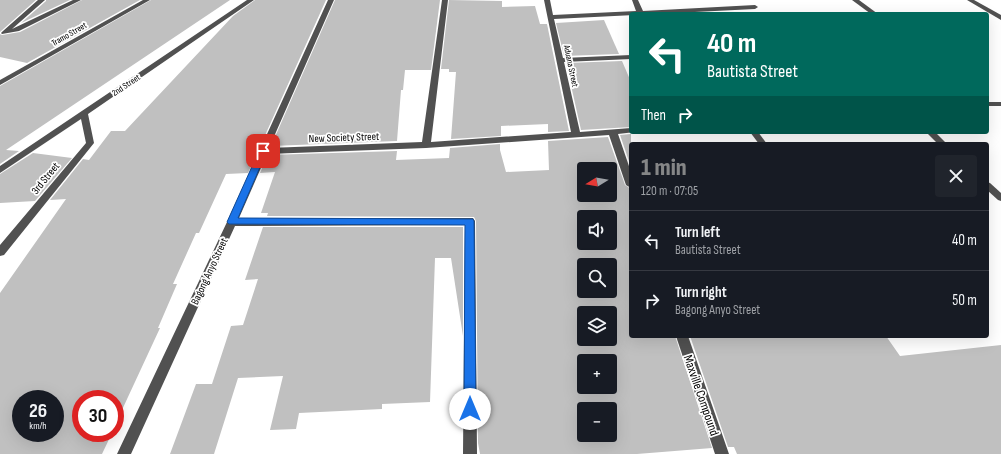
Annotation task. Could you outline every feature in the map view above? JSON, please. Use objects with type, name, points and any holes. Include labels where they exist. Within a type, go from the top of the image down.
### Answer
[{"type":"street","points":[[2,35],[42,0]]},
{"type":"street","points":[[2,35],[17,30],[78,0]]},
{"type":"street","name":"Tramo Street","points":[[0,84],[147,0]]},
{"type":"street","name":"2nd Street","points":[[0,170],[252,0]]},
{"type":"street","name":"Bagong Anyo Street","points":[[124,454],[232,222],[330,0]]},
{"type":"street","points":[[426,145],[446,0]]},
{"type":"street","name":"Aduana Street","points":[[547,0],[576,135]]},
{"type":"street","points":[[635,0],[640,12],[757,8],[747,0]]},
{"type":"street","points":[[855,0],[872,12]]},
{"type":"street","points":[[970,0],[1001,18]]},
{"type":"street","points":[[550,17],[629,13]]},
{"type":"street","points":[[560,60],[629,57]]},
{"type":"street","points":[[989,104],[1001,104]]},
{"type":"street","name":"3rd Street","points":[[0,252],[90,143],[84,113]]},
{"type":"street","name":"New Society Street","points":[[263,151],[426,145],[629,131]]},
{"type":"street","points":[[613,133],[629,179]]},
{"type":"street","points":[[932,134],[941,142]]},
{"type":"street","points":[[989,187],[1001,198]]},
{"type":"street","points":[[232,222],[470,221],[470,454]]},
{"type":"street","name":"Maxville Compound","points":[[683,338],[722,454]]},
{"type":"building","points":[[0,0],[36,0],[0,32]]},
{"type":"building","points":[[70,0],[21,23],[46,1]]},
{"type":"building","points":[[82,0],[140,0],[27,63],[0,57],[0,34],[20,32]]},
{"type":"building","points":[[151,0],[230,0],[6,150],[19,151],[0,164],[0,86]]},
{"type":"building","points":[[255,0],[326,0],[248,173],[226,174],[199,233],[196,233],[173,284],[177,284],[158,328],[160,328],[124,406],[124,390],[72,390],[72,442],[108,442],[102,454],[0,454],[0,293],[66,199],[50,200],[83,159],[89,160],[111,131],[125,131],[233,16]]},
{"type":"building","points":[[335,0],[440,0],[431,70],[405,70],[403,90],[401,90],[397,141],[271,146]]},
{"type":"building","points":[[449,0],[502,1],[502,7],[535,6],[540,24],[547,24],[569,131],[548,132],[548,124],[501,126],[501,136],[451,139],[456,72],[449,72],[449,69],[441,69]]},
{"type":"building","points":[[604,20],[619,54],[564,56],[556,23]]},
{"type":"building","points":[[622,61],[629,77],[629,127],[581,130],[566,63]]},
{"type":"building","points":[[631,134],[631,142],[629,142],[629,161],[620,135]]},
{"type":"building","points":[[608,137],[617,162],[577,162],[577,202],[617,202],[617,162],[625,185],[629,188],[629,338],[676,338],[712,448],[637,454],[480,454],[478,443],[476,221],[474,217],[267,216],[268,213],[261,213],[275,172],[260,173],[268,155],[397,151],[396,160],[449,158],[450,148],[500,144],[500,150],[506,172],[549,170],[548,141]]},
{"type":"building","points":[[33,153],[72,158],[35,201],[0,203],[0,174]]},
{"type":"building","points":[[263,227],[463,227],[463,336],[451,258],[435,258],[430,402],[382,404],[382,409],[299,413],[296,429],[270,430],[283,376],[238,378],[214,454],[170,454],[196,384],[212,384],[231,326],[243,325],[258,279],[245,280]]},
{"type":"building","points":[[691,338],[887,338],[900,356],[1001,345],[1001,454],[737,454],[734,447],[728,447]]},
{"type":"route","points":[[263,151],[232,222],[470,221],[470,409]]}]
